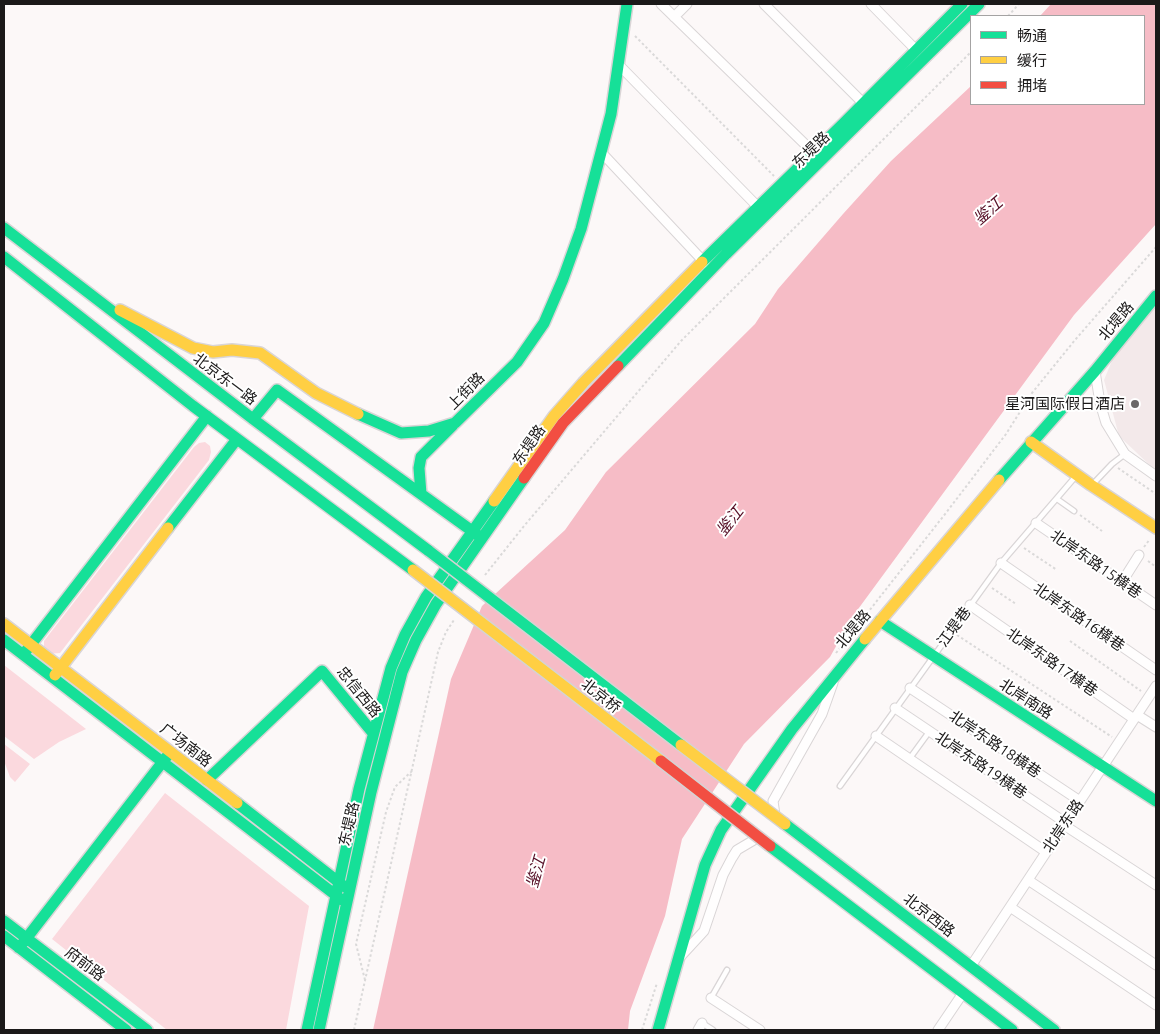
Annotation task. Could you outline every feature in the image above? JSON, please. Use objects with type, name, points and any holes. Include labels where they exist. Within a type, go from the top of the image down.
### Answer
[{"type":"main road","name":"上街路","points":[[88,293],[193,348],[213,352],[232,350],[260,353],[316,393],[375,423],[401,433],[429,430],[455,423],[517,362],[544,323],[563,279],[581,229],[611,114],[627,4]]},
{"type":"main road","name":"东堤路","points":[[307,1030],[338,882],[373,733],[391,668],[405,634],[426,597],[554,416],[757,206],[863,104],[962,4]]},
{"type":"main road","name":"东堤路","points":[[320,1030],[382,744],[402,672],[427,619],[563,423],[711,269],[979,4]]},
{"type":"main road","name":"北京东一路","points":[[4,228],[429,551]]},
{"type":"main road","points":[[4,257],[237,439],[54,678]]},
{"type":"main road","name":"北堤路","points":[[658,1030],[705,865],[721,830],[792,728],[836,673],[1031,442],[1095,371],[1116,342],[1156,296]]},
{"type":"main road","points":[[253,419],[277,390],[482,538]]},
{"type":"main road","points":[[23,655],[207,416]]},
{"type":"main road","points":[[422,494],[419,468],[421,456],[455,423]]},
{"type":"main road","name":"北京桥","points":[[237,439],[413,570],[770,846],[963,992]]},
{"type":"main road","points":[[1031,442],[1156,528]]},
{"type":"main road","name":"北京桥","points":[[429,551],[785,824]]},
{"type":"main road","name":"北岸南路","points":[[880,621],[1156,802]]},
{"type":"main road","name":"广场南路","points":[[4,624],[349,890]]},
{"type":"main road","name":"广场南路","points":[[4,640],[346,904]]},
{"type":"main road","name":"忠信西路","points":[[207,780],[322,671],[373,733]]},
{"type":"main road","points":[[19,948],[170,752]]},
{"type":"main road","name":"北京西路","points":[[785,824],[1054,1030]]},
{"type":"main road","name":"府前路","points":[[4,921],[147,1030]]},
{"type":"main road","name":"府前路","points":[[4,936],[126,1030]]},
{"type":"main road","points":[[963,992],[1012,1030]]},
{"type":"street","points":[[661,4],[813,152]]},
{"type":"street","points":[[674,17],[687,4]]},
{"type":"street","points":[[764,4],[863,104]]},
{"type":"street","points":[[871,4],[916,50]]},
{"type":"street","points":[[618,64],[766,215]]},
{"type":"street","points":[[601,152],[711,269]]},
{"type":"street","points":[[1095,371],[1100,403],[1106,423],[1125,454],[1156,476]]},
{"type":"street","name":"北岸东路15横巷","points":[[1036,523],[1156,606]]},
{"type":"street","points":[[1122,582],[1139,555]]},
{"type":"street","name":"北岸东路16横巷","points":[[1001,563],[1156,670]]},
{"type":"street","name":"北岸东路17横巷","points":[[970,605],[1136,717],[1156,727]]},
{"type":"street","points":[[775,816],[773,801],[822,714],[836,673]]},
{"type":"street","name":"北岸东路","points":[[970,966],[1156,686]]},
{"type":"street","name":"北岸东路18横巷","points":[[910,688],[1080,801]]},
{"type":"street","name":"北岸东路19横巷","points":[[895,708],[1156,885]]},
{"type":"street","points":[[876,736],[1046,852]]},
{"type":"street","points":[[678,958],[704,931],[723,875],[732,858],[738,850],[759,837]]},
{"type":"street","points":[[1028,880],[1156,965]]},
{"type":"street","points":[[1010,906],[1156,1005]]},
{"type":"street","points":[[938,1030],[963,992]]},
{"type":"street","points":[[711,998],[757,1029]]},
{"type":"lane","points":[[1092,485],[1112,464],[1125,454]]},
{"type":"lane","name":"江堤巷","points":[[840,786],[1001,563],[1077,475]]},
{"type":"lane","points":[[1057,499],[1074,511]]},
{"type":"lane","points":[[910,758],[930,730]]},
{"type":"lane","points":[[711,998],[727,970]]},
{"type":"lane","points":[[700,1027],[713,1030]]},
{"type":"path","points":[[1009,15],[1019,4]]},
{"type":"path","points":[[624,25],[781,183]]},
{"type":"path","points":[[484,577],[524,526],[681,341],[970,53]]},
{"type":"path","points":[[1112,464],[1156,494]]},
{"type":"path","points":[[1074,511],[1102,531]]},
{"type":"path","points":[[1018,544],[1057,570]]},
{"type":"path","points":[[986,584],[1016,604]]},
{"type":"path","points":[[354,1030],[438,652],[446,632],[457,616]]},
{"type":"path","points":[[951,631],[1119,742]]},
{"type":"path","points":[[1070,641],[1149,697]]},
{"type":"path","points":[[366,982],[356,944],[386,812],[395,787],[412,771]]},
{"type":"shaded area","name":"星河国际假日酒店","points":[[1156,304],[1156,471],[1119,436],[1104,380],[1118,346]]},
{"type":"shaded area","points":[[205,442],[210,446],[209,460],[60,653],[48,654],[44,647],[44,641],[194,447],[199,443]]},
{"type":"shaded area","points":[[4,665],[86,729],[59,742],[34,759],[4,736]]},
{"type":"shaded area","points":[[4,744],[30,764],[15,782],[10,777],[4,761]]},
{"type":"shaded area","points":[[165,793],[309,906],[286,1030],[167,1030],[52,939]]},
{"type":"water","name":"鉴江","points":[[1051,4],[1156,4],[1156,224],[1074,315],[853,616],[830,657],[744,744],[682,839],[665,916],[630,1011],[628,1030],[373,1030],[451,679],[482,606],[565,530],[606,472],[755,324],[778,289],[891,161],[970,87],[970,105],[1145,105],[1145,15],[1041,15]]},
{"type":"traffic: fast","points":[[358,414],[401,433],[429,431],[455,423],[517,362],[544,323],[563,279],[581,229],[611,114],[627,4]]},
{"type":"traffic: fast","points":[[702,262],[962,4]]},
{"type":"traffic: fast","points":[[618,366],[726,254],[979,4]]},
{"type":"traffic: fast","points":[[4,228],[429,551]]},
{"type":"traffic: fast","points":[[4,257],[193,406],[413,570]]},
{"type":"traffic: fast","points":[[999,480],[1095,371],[1156,296]]},
{"type":"traffic: fast","points":[[253,419],[277,390],[479,536]]},
{"type":"traffic: fast","points":[[26,651],[207,416]]},
{"type":"traffic: fast","points":[[421,494],[419,468],[421,457],[453,425]]},
{"type":"traffic: fast","points":[[168,528],[237,439]]},
{"type":"traffic: fast","points":[[319,1030],[371,792],[402,672],[416,640],[436,604],[524,478]]},
{"type":"traffic: fast","points":[[307,1030],[359,789],[391,668],[405,635],[426,597],[494,501]]},
{"type":"traffic: fast","points":[[429,551],[681,745]]},
{"type":"traffic: fast","points":[[880,621],[1156,801]]},
{"type":"traffic: fast","points":[[658,1030],[705,865],[721,830],[792,729],[865,639]]},
{"type":"traffic: fast","points":[[4,640],[342,900]]},
{"type":"traffic: fast","points":[[207,780],[322,671],[373,733]]},
{"type":"traffic: fast","points":[[19,948],[168,755]]},
{"type":"traffic: fast","points":[[237,803],[345,887]]},
{"type":"traffic: fast","points":[[785,824],[1054,1030]]},
{"type":"traffic: fast","points":[[770,846],[1012,1030]]},
{"type":"traffic: fast","points":[[4,921],[147,1030]]},
{"type":"traffic: fast","points":[[4,936],[126,1030]]},
{"type":"traffic: slow","points":[[494,501],[554,416],[583,383],[702,262]]},
{"type":"traffic: slow","points":[[120,310],[193,348],[213,352],[232,350],[260,353],[316,393],[358,414]]},
{"type":"traffic: slow","points":[[1031,442],[1156,528]]},
{"type":"traffic: slow","points":[[865,639],[999,480]]},
{"type":"traffic: slow","points":[[55,675],[168,528]]},
{"type":"traffic: slow","points":[[413,570],[661,761]]},
{"type":"traffic: slow","points":[[4,624],[237,803]]},
{"type":"traffic: slow","points":[[681,745],[785,824]]},
{"type":"traffic: jam","points":[[524,478],[563,423],[618,366]]},
{"type":"traffic: jam","points":[[661,761],[770,846]]},
{"type":"place","name":"星河国际假日酒店","points":[[1135,404]]}]
